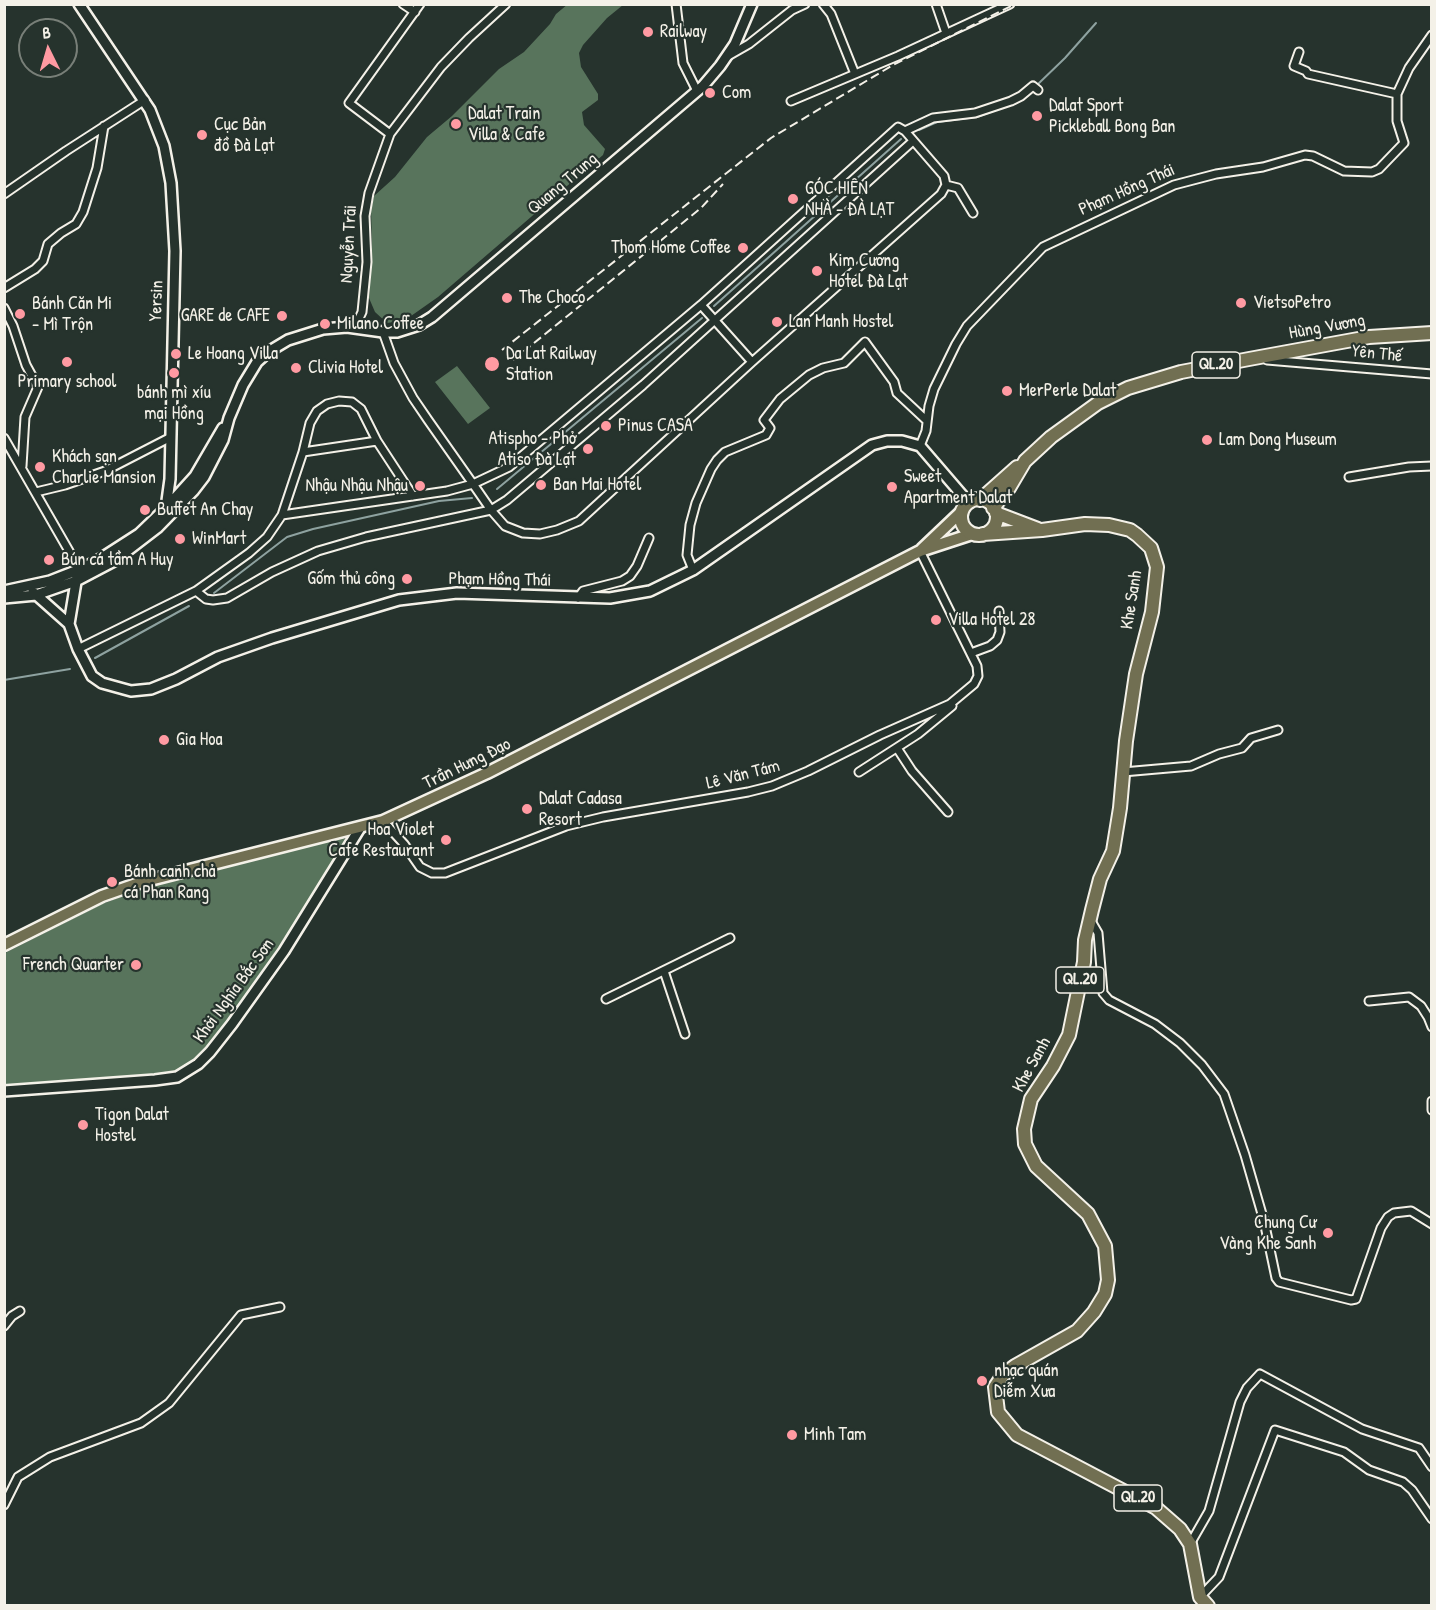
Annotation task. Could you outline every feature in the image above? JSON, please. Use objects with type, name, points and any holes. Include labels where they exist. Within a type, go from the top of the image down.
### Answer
[{"type":"highway","name":"Hùng Vương","points":[[994,510],[1025,461],[1051,437],[1113,394],[1156,379],[1248,359],[1370,337],[1431,333]]},
{"type":"highway","name":"QL.20","points":[[970,505],[1025,461]]},
{"type":"highway","name":"QL.20","points":[[970,505],[985,501],[994,510],[995,524],[992,528],[978,534]]},
{"type":"highway","points":[[970,505],[962,522],[964,527],[978,534]]},
{"type":"highway","name":"Khe Sanh","points":[[994,510],[1042,530]]},
{"type":"highway","name":"Khe Sanh","points":[[978,534],[1042,530],[1085,524],[1109,525],[1130,530],[1151,548],[1157,567],[1152,612],[1136,674],[1113,851],[1101,879],[1089,918],[1084,962],[1069,1035],[1053,1066],[1031,1099],[1024,1129],[1025,1144],[1036,1166],[1088,1214],[1105,1246],[1108,1280],[1105,1294],[1094,1312],[1077,1331],[1015,1366],[1003,1375],[995,1387],[998,1412],[1017,1435],[1156,1508],[1180,1529],[1190,1544],[1204,1601]]},
{"type":"main road","name":"Trần Hưng Đạo","points":[[920,551],[970,505]]},
{"type":"main road","name":"Trần Hưng Đạo","points":[[4,945],[102,896],[142,882],[383,821],[496,768],[920,551],[978,534]]},
{"type":"street","name":"Yersin","points":[[4,598],[36,595],[76,581],[114,561],[157,528],[166,508],[170,479],[176,231],[164,146],[145,100],[79,4]]},
{"type":"street","points":[[403,4],[415,12]]},
{"type":"street","points":[[390,134],[349,103],[420,4]]},
{"type":"street","name":"Nguyễn Trãi","points":[[356,327],[362,312],[367,262],[365,216],[369,193],[390,134],[441,67],[506,4]]},
{"type":"street","points":[[676,4],[683,63],[698,91]]},
{"type":"street","name":"Quang Trung","points":[[356,327],[383,332],[411,328],[432,317],[698,91],[728,56],[752,4]]},
{"type":"street","points":[[728,56],[749,44],[792,10],[804,4]]},
{"type":"street","points":[[823,4],[831,14],[855,74]]},
{"type":"street","points":[[936,4],[946,33]]},
{"type":"street","points":[[791,101],[1010,4]]},
{"type":"street","name":"Phạm Hồng Thái","points":[[78,570],[69,624],[78,650],[92,676],[102,683],[132,691],[151,689],[218,657],[272,638],[399,600],[457,593],[578,598],[631,596],[660,587],[693,570],[872,445],[887,441],[902,441],[920,446],[926,431],[934,389],[966,326],[1043,248],[1174,185],[1216,174],[1263,167],[1305,155],[1313,156],[1344,171],[1372,172],[1380,169],[1404,143],[1397,121],[1397,94],[1409,68],[1431,35]]},
{"type":"street","points":[[1299,52],[1294,66],[1306,71],[1308,75],[1397,94]]},
{"type":"street","points":[[905,131],[933,118],[975,113],[1036,88]]},
{"type":"street","points":[[4,194],[145,100]]},
{"type":"street","points":[[4,288],[35,269],[43,261],[48,244],[60,233],[76,224],[83,212],[97,168],[104,126]]},
{"type":"street","points":[[282,515],[447,491],[473,484],[509,467],[701,304],[898,127],[905,131],[944,176],[946,185],[941,194],[752,362],[579,521],[557,530],[540,534],[523,533],[505,526],[491,510],[473,484],[413,398],[394,363],[383,332]]},
{"type":"street","points":[[196,591],[206,599],[227,598],[272,572],[318,550],[366,537],[491,510],[507,500],[622,403],[913,141]]},
{"type":"street","points":[[946,185],[958,188],[973,213]]},
{"type":"street","points":[[701,304],[752,362]]},
{"type":"street","points":[[4,308],[38,387],[24,417],[22,466]]},
{"type":"street","points":[[4,591],[78,570],[97,561],[132,538],[166,508],[195,476],[229,418],[257,362],[288,340],[335,327],[356,327]]},
{"type":"street","points":[[693,570],[687,555],[690,525],[696,503],[711,469],[725,452],[766,435],[770,428],[764,420],[780,399],[809,375],[823,368],[844,363],[865,342],[894,382],[897,393],[927,421]]},
{"type":"street","name":"Yên Thế","points":[[1248,359],[1431,374]]},
{"type":"street","points":[[78,650],[196,591],[267,537],[282,515],[310,423],[317,411],[327,405],[339,401],[352,402],[361,409],[377,441],[413,496]]},
{"type":"street","points":[[157,528],[204,477],[224,440],[229,418]]},
{"type":"street","points":[[36,492],[105,471],[171,437]]},
{"type":"street","points":[[4,438],[22,466],[78,570]]},
{"type":"street","points":[[303,452],[377,441]]},
{"type":"street","points":[[920,446],[970,505]]},
{"type":"street","points":[[1349,477],[1409,467],[1431,466]]},
{"type":"street","points":[[578,598],[583,591],[622,581],[630,576],[649,538]]},
{"type":"street","points":[[859,772],[930,725],[974,684],[978,676],[972,653],[920,551]]},
{"type":"street","points":[[27,586],[69,624]]},
{"type":"street","points":[[972,653],[990,646],[997,640],[1000,632],[999,611]]},
{"type":"street","name":"Lê Văn Tám","points":[[383,821],[404,844],[420,867],[432,873],[445,873],[566,826],[772,786],[950,704],[965,693]]},
{"type":"street","points":[[1123,772],[1191,766],[1219,754],[1242,748],[1251,738],[1278,730]]},
{"type":"street","points":[[897,748],[912,771],[948,812]]},
{"type":"street","name":"Khởi Nghĩa Bắc Sơn","points":[[4,1091],[177,1077],[198,1064],[225,1034],[284,951],[360,828]]},
{"type":"street","points":[[1089,918],[1098,933],[1103,993],[1108,1000],[1155,1024],[1180,1043],[1202,1065],[1224,1094],[1245,1155],[1264,1221],[1276,1278],[1279,1282],[1351,1300],[1356,1299],[1381,1228],[1388,1216],[1411,1211],[1431,1224]]},
{"type":"street","points":[[606,999],[730,938]]},
{"type":"street","points":[[664,971],[685,1034]]},
{"type":"street","points":[[1369,1001],[1409,997],[1421,1006],[1431,1027]]},
{"type":"street","points":[[1431,1101],[1431,1110]]},
{"type":"street","points":[[4,1505],[18,1477],[50,1457],[141,1423],[169,1403],[241,1315],[280,1307]]},
{"type":"street","points":[[4,1326],[12,1316],[20,1311]]},
{"type":"street","points":[[1190,1544],[1209,1511],[1240,1402],[1247,1388],[1260,1374],[1362,1429],[1419,1448],[1431,1467]]},
{"type":"street","points":[[1204,1601],[1219,1577],[1275,1430],[1344,1452],[1369,1470],[1403,1482],[1412,1490],[1431,1519]]},
{"type":"green space","points":[[568,4],[623,5],[607,18],[583,45],[579,53],[581,67],[598,94],[598,100],[582,112],[584,125],[605,149],[603,155],[438,297],[411,316],[387,323],[375,312],[369,298],[372,246],[371,210],[374,196],[395,177],[427,137],[452,116],[499,69],[524,52],[550,24],[556,14]]},
{"type":"green space","points":[[457,366],[490,408],[468,424],[435,382]]},
{"type":"green space","name":"French Quarter","points":[[343,837],[348,843],[338,859],[227,1023],[196,1060],[178,1071],[156,1075],[5,1085],[5,953],[102,904],[158,883]]},
{"type":"waterway","points":[[1036,86],[1096,23]]},
{"type":"waterway","points":[[919,130],[937,122],[977,117],[1004,107]]},
{"type":"waterway","points":[[714,306],[901,139]]},
{"type":"waterway","points":[[497,489],[702,318]]},
{"type":"waterway","points":[[214,593],[287,537],[439,501],[472,498]]},
{"type":"waterway","points":[[95,658],[189,606]]},
{"type":"waterway","points":[[4,680],[70,669]]},
{"type":"railway","points":[[502,350],[771,138],[893,65],[1015,4]]},
{"type":"railway","points":[[513,360],[701,208],[723,184]]},
{"type":"place","name":"Railway","points":[[648,32]]},
{"type":"place","name":"Com","points":[[710,93]]},
{"type":"place","name":"Dalat Sport Pickleball Bong Ban","points":[[1037,116]]},
{"type":"place","name":"Dalat Train Villa & Cafe","points":[[456,124]]},
{"type":"place","name":"Cục Bản đồ Đà Lạt","points":[[202,135]]},
{"type":"place","name":"GÓC HIÊN NHÀ - ĐÀ LẠT","points":[[793,199]]},
{"type":"place","name":"Thom Home Coffee","points":[[743,248]]},
{"type":"place","name":"Kim Cương Hotel Đà Lạt","points":[[817,271]]},
{"type":"place","name":"The Choco","points":[[507,298]]},
{"type":"place","name":"VietsoPetro","points":[[1241,303]]},
{"type":"place","name":"Bánh Căn Mi - Mì Trộn","points":[[20,314]]},
{"type":"place","name":"GARE de CAFE","points":[[282,316]]},
{"type":"place","name":"Lan Manh Hostel","points":[[777,322]]},
{"type":"place","name":"Milano Coffee","points":[[325,324]]},
{"type":"place","name":"Le Hoang Villa","points":[[176,354]]},
{"type":"place","name":"Primary school","points":[[67,362]]},
{"type":"place","name":"Da Lat Railway Station","points":[[492,364]]},
{"type":"place","name":"Clivia Hotel","points":[[296,368]]},
{"type":"place","name":"bánh mì xíu mại Hồng","points":[[174,373]]},
{"type":"place","name":"MerPerle Dalat","points":[[1007,391]]},
{"type":"place","name":"Pinus CASA","points":[[606,426]]},
{"type":"place","name":"Lam Dong Museum","points":[[1207,440]]},
{"type":"place","name":"Atispho - Phở Atiso Đà Lạt","points":[[588,449]]},
{"type":"place","name":"Khách sạn Charlie Mansion","points":[[40,467]]},
{"type":"place","name":"Ban Mai Hotel","points":[[541,485]]},
{"type":"place","name":"Nhậu Nhậu Nhậu","points":[[420,486]]},
{"type":"place","name":"Sweet Apartment Dalat","points":[[892,487]]},
{"type":"place","name":"Buffet An Chay","points":[[145,510]]},
{"type":"place","name":"WinMart","points":[[180,539]]},
{"type":"place","name":"Bún cá tầm A Huy","points":[[49,560]]},
{"type":"place","name":"Gốm thủ công","points":[[407,579]]},
{"type":"place","name":"Villa Hotel 28","points":[[936,620]]},
{"type":"place","name":"Gia Hoa","points":[[164,740]]},
{"type":"place","name":"Dalat Cadasa Resort","points":[[527,809]]},
{"type":"place","name":"Hoa Violet Cafe Restaurant","points":[[446,840]]},
{"type":"place","name":"Bánh canh chả cá Phan Rang","points":[[112,882]]},
{"type":"place","name":"French Quarter","points":[[136,965]]},
{"type":"place","name":"Tigon Dalat Hostel","points":[[83,1125]]},
{"type":"place","name":"Chung Cư Vàng Khe Sanh","points":[[1328,1233]]},
{"type":"place","name":"nhạc quán Diễm Xưa","points":[[982,1381]]},
{"type":"place","name":"Minh Tam","points":[[792,1435]]}]
